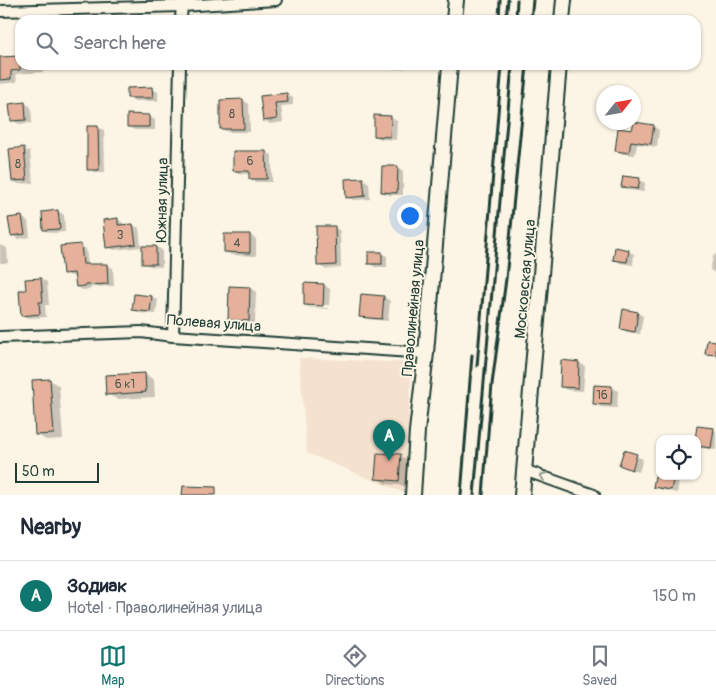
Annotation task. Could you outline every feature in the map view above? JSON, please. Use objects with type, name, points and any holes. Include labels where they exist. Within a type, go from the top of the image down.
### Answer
[{"type":"main road","points":[[454,15],[456,0]]},
{"type":"main road","points":[[562,15],[564,0]]},
{"type":"main road","name":"Праволинейная улица","points":[[413,495],[417,431],[426,354],[450,70]]},
{"type":"main road","name":"Московская улица","points":[[522,495],[559,70]]},
{"type":"street","points":[[0,11],[276,0]]},
{"type":"street","name":"Южная улица","points":[[173,336],[180,70]]},
{"type":"street","name":"Полевая улица","points":[[0,336],[142,332],[173,336],[426,354]]},
{"type":"street","points":[[524,470],[594,495]]},
{"type":"shaded area","points":[[299,358],[412,363],[404,493],[307,453]]},
{"type":"building","points":[[15,56],[15,70],[20,70],[11,71],[11,79],[0,80],[0,57]]},
{"type":"building","points":[[152,87],[153,98],[127,98],[127,88]]},
{"type":"building","points":[[287,93],[288,102],[275,103],[277,119],[263,121],[260,96]]},
{"type":"building","points":[[243,99],[244,129],[220,129],[220,100]]},
{"type":"building","points":[[25,102],[26,120],[11,121],[9,104]]},
{"type":"building","points":[[127,114],[149,115],[149,127],[127,127]]},
{"type":"building","points":[[374,115],[391,116],[390,137],[374,136]]},
{"type":"building","points":[[641,123],[654,125],[651,144],[631,141],[629,153],[615,151],[618,130],[641,130]]},
{"type":"building","points":[[87,126],[98,126],[99,170],[87,170]]},
{"type":"building","points":[[24,147],[27,180],[12,181],[9,149]]},
{"type":"building","points":[[233,151],[266,151],[267,179],[249,179],[249,171],[233,171]]},
{"type":"building","points":[[382,166],[398,166],[397,193],[381,192]]},
{"type":"building","points":[[623,176],[640,178],[638,189],[621,187]]},
{"type":"building","points":[[363,178],[365,196],[346,198],[345,179]]},
{"type":"building","points":[[58,210],[60,229],[43,230],[42,212]]},
{"type":"building","points":[[22,216],[25,234],[11,236],[8,218]]},
{"type":"building","points":[[118,218],[118,225],[133,224],[136,244],[106,248],[103,220]]},
{"type":"building","points":[[316,226],[335,226],[336,265],[317,266]]},
{"type":"building","points":[[224,234],[250,234],[250,253],[224,252]]},
{"type":"building","points":[[81,244],[83,264],[107,264],[108,284],[76,287],[74,273],[63,274],[60,246]]},
{"type":"building","points":[[142,246],[156,246],[156,264],[142,264]]},
{"type":"building","points":[[615,247],[629,250],[627,262],[613,260]]},
{"type":"building","points":[[368,252],[382,252],[382,264],[368,264]]},
{"type":"building","points":[[41,278],[43,302],[39,302],[40,314],[21,316],[19,290],[26,290],[25,279]]},
{"type":"building","points":[[304,283],[324,284],[323,306],[304,305]]},
{"type":"building","points":[[229,286],[250,287],[249,321],[228,320]]},
{"type":"building","points":[[134,294],[152,296],[150,312],[132,310]]},
{"type":"building","points":[[361,294],[384,296],[382,319],[359,317]]},
{"type":"building","points":[[623,309],[638,312],[635,332],[620,329]]},
{"type":"building","points":[[707,340],[716,341],[716,355],[705,354]]},
{"type":"building","points":[[561,360],[579,362],[578,388],[560,387]]},
{"type":"building","points":[[145,373],[146,392],[106,395],[105,375]]},
{"type":"building","points":[[50,379],[54,434],[35,435],[32,380]]},
{"type":"building","points":[[594,385],[612,386],[611,405],[593,404]]},
{"type":"building","points":[[697,426],[714,428],[711,448],[701,447],[701,435],[696,435]]},
{"type":"building","points":[[624,450],[637,454],[632,470],[619,465]]},
{"type":"building","points":[[377,453],[401,454],[399,481],[375,479]]},
{"type":"building","points":[[655,476],[656,480],[673,480],[671,490],[653,487]]},
{"type":"building","points":[[183,486],[216,487],[216,495],[182,495]]},
{"type":"railway","points":[[499,15],[500,0]]},
{"type":"railway","points":[[506,15],[508,0]]},
{"type":"railway","points":[[516,15],[517,0]]},
{"type":"railway","points":[[532,15],[533,0]]},
{"type":"railway","points":[[477,366],[502,70]]},
{"type":"railway","points":[[474,495],[512,70]]},
{"type":"railway","points":[[483,495],[492,384],[506,279],[527,70]]},
{"type":"railway","points":[[461,495],[472,355]]},
{"type":"place","name":"Зодиак","points":[[389,461]]}]
